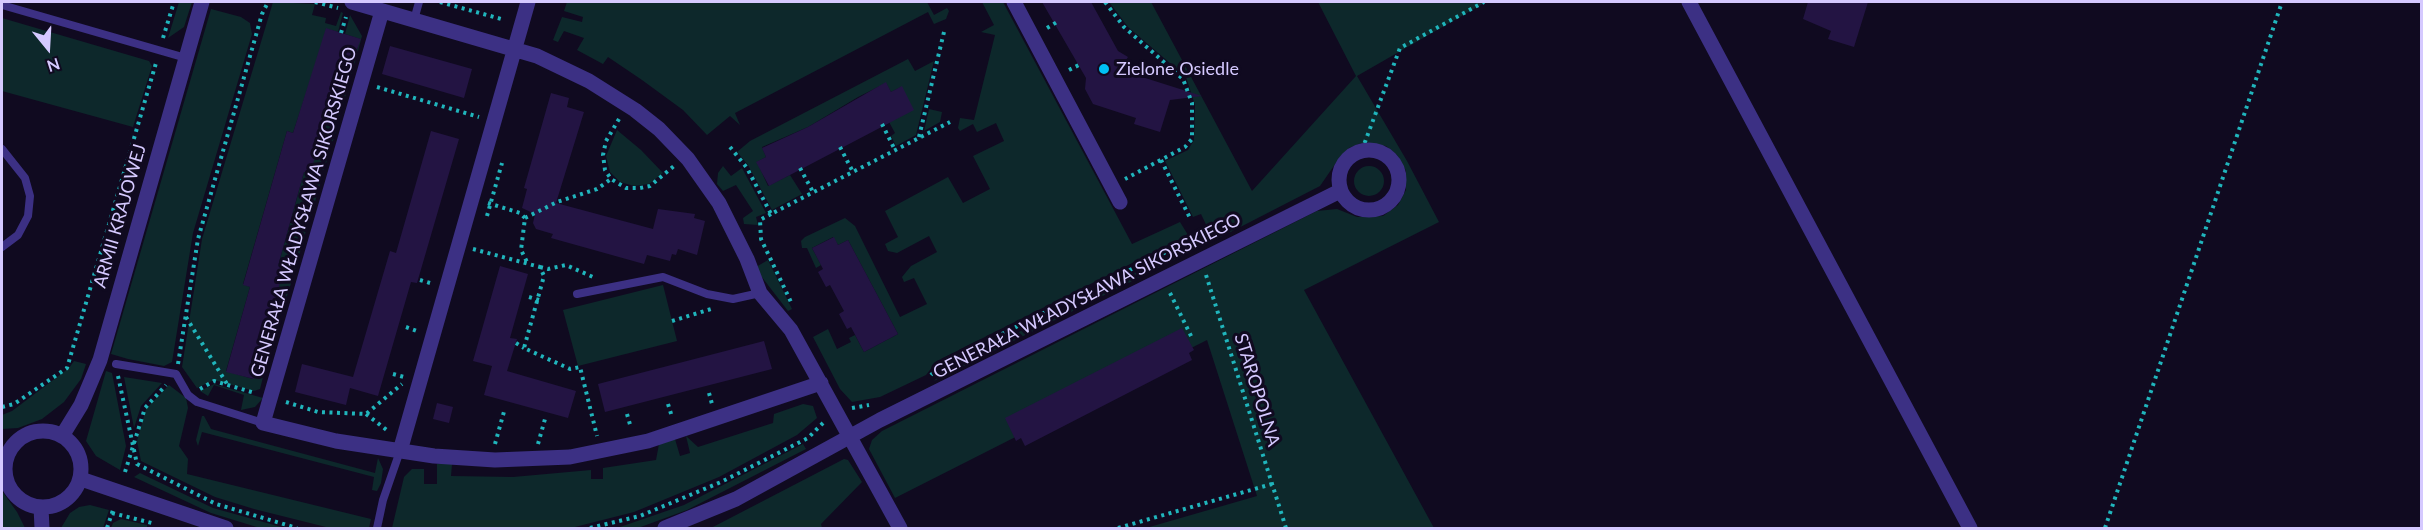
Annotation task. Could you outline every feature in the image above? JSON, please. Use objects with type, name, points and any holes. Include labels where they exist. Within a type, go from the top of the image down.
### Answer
[{"type":"street","name":"ARMII KRAJOWEJ","points":[[62,436],[81,405],[100,360],[202,2]]},
{"type":"street","points":[[352,2],[513,48],[589,81],[659,129],[688,159],[719,203],[747,259],[760,293],[791,330],[900,528]]},
{"type":"street","points":[[401,447],[513,48],[528,2]]},
{"type":"street","points":[[1014,2],[1120,202]]},
{"type":"street","points":[[1689,2],[1970,528]]},
{"type":"street","name":"GENERAŁA WŁADYSŁAWA SIKORSKIEGO","points":[[263,423],[382,11]]},
{"type":"street","points":[[1362,150],[1373,150],[1391,159],[1399,177],[1395,196],[1380,208],[1361,209],[1345,199],[1340,191],[1340,170],[1345,161],[1362,150]]},
{"type":"street","name":"GENERAŁA WŁADYSŁAWA SIKORSKIEGO","points":[[665,528],[736,499],[851,436],[1340,191]]},
{"type":"street","points":[[263,423],[336,441],[495,460],[570,456],[648,441],[821,382]]},
{"type":"street","points":[[46,432],[62,436],[76,450],[81,462],[81,479],[75,491],[64,501],[52,507],[41,507],[25,502],[15,494],[7,478],[4,458],[24,436],[46,432]]},
{"type":"street","points":[[81,479],[226,528]]},
{"type":"street","points":[[41,507],[42,528]]},
{"type":"lane","points":[[414,20],[419,2]]},
{"type":"lane","points":[[2,5],[186,58]]},
{"type":"lane","points":[[2,149],[25,178],[30,196],[28,216],[18,235],[2,247]]},
{"type":"lane","points":[[577,294],[663,277],[707,294],[733,299],[760,293]]},
{"type":"lane","points":[[116,364],[176,374],[188,395],[196,402],[263,423]]},
{"type":"lane","points":[[377,528],[382,500],[401,447]]},
{"type":"path","points":[[2,407],[14,404],[67,368],[174,2]]},
{"type":"path","points":[[124,472],[145,408],[176,374],[198,239],[262,14],[268,2]]},
{"type":"path","points":[[440,2],[509,21]]},
{"type":"path","points":[[1105,2],[1124,27],[1183,79],[1192,104],[1192,139],[1185,147],[1111,186]]},
{"type":"path","points":[[1362,150],[1400,48],[1484,2]]},
{"type":"path","points":[[2104,528],[2282,2]]},
{"type":"path","points":[[341,33],[345,19]]},
{"type":"path","points":[[919,137],[944,32]]},
{"type":"path","points":[[361,83],[484,118]]},
{"type":"path","points":[[397,93],[399,87]]},
{"type":"path","points":[[439,105],[441,99]]},
{"type":"path","points":[[622,115],[606,141],[603,155],[605,170],[610,179],[626,188],[640,188],[650,186],[677,164],[683,172]]},
{"type":"path","points":[[730,147],[747,168],[771,214],[950,122]]},
{"type":"path","points":[[882,124],[895,150]]},
{"type":"path","points":[[840,147],[853,172]]},
{"type":"path","points":[[1161,160],[1190,218]]},
{"type":"path","points":[[800,168],[813,192]]},
{"type":"path","points":[[525,218],[557,202],[597,189],[610,179]]},
{"type":"path","points":[[490,204],[520,213],[525,218]]},
{"type":"path","points":[[525,218],[521,250],[528,264]]},
{"type":"path","points":[[928,379],[940,365],[1202,234],[1207,258]]},
{"type":"path","points":[[458,244],[548,270],[566,265],[583,275],[603,279]]},
{"type":"path","points":[[1153,258],[1192,338]]},
{"type":"path","name":"STAROPOLNA","points":[[1207,258],[1286,528]]},
{"type":"path","points":[[524,348],[544,276],[540,267]]},
{"type":"path","points":[[420,280],[436,285]]},
{"type":"path","points":[[529,297],[539,300]]},
{"type":"path","points":[[672,321],[715,308]]},
{"type":"path","points":[[186,316],[228,385]]},
{"type":"path","points":[[516,343],[570,369],[580,367],[598,439],[588,441]]},
{"type":"path","points":[[73,352],[81,354]]},
{"type":"path","points":[[116,364],[132,450],[137,464],[216,504],[297,528]]},
{"type":"path","points":[[270,397],[318,412],[366,414],[410,379]]},
{"type":"path","points":[[846,410],[873,405]]},
{"type":"path","points":[[318,412],[320,406]]},
{"type":"path","points":[[504,448],[494,449],[505,408]]},
{"type":"path","points":[[366,414],[401,447]]},
{"type":"path","points":[[627,414],[632,432]]},
{"type":"path","points":[[590,528],[640,516],[721,482],[808,438],[829,417]]},
{"type":"path","points":[[538,446],[545,419]]},
{"type":"path","points":[[530,447],[548,445]]},
{"type":"path","points":[[1118,528],[1272,484]]},
{"type":"path","points":[[107,528],[112,512],[161,525]]},
{"type":"path","points":[[150,522],[150,528]]},
{"type":"green space","points":[[179,2],[192,2],[184,27],[168,38]]},
{"type":"green space","points":[[273,2],[315,4],[312,15],[326,18],[325,23],[336,26],[341,12],[343,13],[338,32],[327,29],[293,133],[287,131],[243,284],[250,287],[226,371],[253,379],[258,363],[266,365],[260,389],[254,391],[214,380],[197,388],[182,367],[202,239]]},
{"type":"green space","points":[[567,2],[927,2],[934,15],[947,8],[949,11],[946,19],[934,24],[928,12],[735,113],[740,125],[730,116],[707,135],[683,110],[608,57],[603,64],[577,50],[584,38],[564,31],[558,42],[553,40],[562,17],[582,22],[583,17],[564,11]]},
{"type":"green space","points":[[982,2],[1003,2],[1132,244],[1180,222],[1188,235],[937,361],[926,375],[880,397],[852,402],[840,389],[813,337],[828,329],[837,349],[851,342],[849,338],[855,335],[864,352],[898,334],[848,240],[838,245],[833,237],[812,248],[821,265],[816,268],[807,248],[802,248],[801,241],[845,218],[855,226],[900,317],[927,304],[914,278],[904,282],[902,277],[911,266],[937,252],[929,236],[897,253],[888,251],[885,244],[898,237],[885,211],[948,177],[963,203],[990,189],[973,156],[1004,141],[996,123],[977,132],[973,124],[960,131],[958,128],[960,118],[974,120],[995,35],[981,32],[994,25]]},
{"type":"green space","points":[[1109,2],[1151,2],[1252,191],[1356,76],[1318,2],[1486,2],[1357,76],[1407,161],[1439,222],[1304,290],[1434,528],[1146,528],[1257,496],[1207,340],[895,498],[869,449],[872,440],[882,431],[1317,211],[1337,209],[1357,217],[1383,216],[1398,205],[1406,190],[1406,171],[1397,155],[1386,146],[1361,143],[1349,148],[1340,157],[1320,186],[1217,239],[1212,237],[1201,214],[1193,217],[1165,161],[1188,150],[1194,140],[1195,105],[1186,77],[1128,27]]},
{"type":"green space","points":[[211,9],[241,17],[250,23],[252,34],[193,233],[172,362],[164,366],[111,354]]},
{"type":"green space","points":[[350,15],[362,36],[351,77],[346,77],[344,58],[354,61],[360,39],[345,34]]},
{"type":"green space","points":[[2,18],[149,61],[152,66],[133,127],[2,91]]},
{"type":"green space","points":[[908,59],[915,71],[934,61],[916,135],[896,146],[891,136],[895,133],[889,122],[901,87],[891,92],[886,83],[808,127],[762,147],[766,157],[757,162],[768,186],[790,175],[802,194],[772,210],[748,165],[737,152],[750,141]]},
{"type":"green space","points":[[337,82],[349,85],[343,86],[342,90],[347,91],[338,121],[327,118]]},
{"type":"green space","points":[[929,109],[942,112],[940,122],[924,131]]},
{"type":"green space","points":[[325,125],[337,128],[324,170],[306,166],[314,140],[320,141]]},
{"type":"green space","points":[[617,130],[663,173],[649,184],[634,186],[620,182],[610,172],[606,156]]},
{"type":"green space","points":[[723,166],[731,176],[742,168],[766,213],[756,217],[758,225],[744,224],[743,218],[753,211],[736,185],[723,191],[717,184],[718,173]]},
{"type":"green space","points":[[1369,166],[1379,171],[1384,181],[1379,191],[1369,196],[1359,191],[1354,181],[1359,171]]},
{"type":"green space","points":[[304,172],[322,177],[310,220],[292,216]]},
{"type":"green space","points":[[290,223],[307,227],[295,270],[278,266]]},
{"type":"green space","points":[[1196,242],[1196,249],[934,381],[944,370]]},
{"type":"green space","points":[[768,260],[792,309],[788,311],[756,267]]},
{"type":"green space","points":[[276,273],[293,277],[281,315],[272,313],[277,295],[271,293]]},
{"type":"green space","points":[[663,285],[677,341],[578,366],[563,310]]},
{"type":"green space","points":[[270,320],[279,322],[267,358],[260,356]]},
{"type":"green space","points":[[74,361],[86,364],[81,379],[64,402],[42,419],[18,428],[2,429],[2,415],[12,411],[69,368]]},
{"type":"green space","points":[[106,371],[112,373],[126,446],[120,470],[96,456],[86,441]]},
{"type":"green space","points":[[124,377],[162,383],[141,406],[134,428]]},
{"type":"green space","points":[[214,384],[263,398],[255,407],[241,410],[244,395],[214,385],[208,396],[200,391]]},
{"type":"green space","points":[[169,385],[186,398],[188,408],[179,446],[188,459],[187,474],[371,519],[369,528],[330,528],[254,509],[215,497],[141,461],[137,441],[146,409]]},
{"type":"green space","points":[[803,404],[813,406],[817,418],[797,435],[719,477],[634,512],[571,528],[392,528],[404,477],[412,469],[424,469],[424,484],[437,484],[437,464],[452,464],[451,476],[513,477],[591,470],[591,479],[603,479],[603,468],[656,460],[659,444],[675,439],[680,456],[690,453],[686,436],[698,447],[773,423],[774,414]]},
{"type":"green space","points":[[202,416],[211,429],[375,473],[378,458],[383,469],[381,483],[377,491],[372,490],[374,477],[202,432],[198,446],[196,440]]},
{"type":"green space","points":[[803,444],[806,449],[687,510],[638,528],[617,528],[684,505]]},
{"type":"green space","points":[[844,459],[848,460],[862,482],[821,524],[822,528],[711,528]]},
{"type":"green space","points":[[140,473],[213,508],[285,528],[260,528],[211,513],[134,477]]},
{"type":"green space","points":[[2,491],[17,512],[25,528],[2,528]]},
{"type":"green space","points":[[90,505],[109,510],[103,528],[61,528],[70,513],[79,507]]},
{"type":"green space","points":[[121,519],[147,525],[147,528],[111,528],[113,523]]},
{"type":"building","name":"Zielone Osiedle","points":[[1042,2],[1091,2],[1118,51],[1128,57],[1120,70],[1202,96],[1170,100],[1160,132],[1134,124],[1136,118],[1093,104],[1085,89],[1086,78]]},
{"type":"building","points":[[1808,2],[1868,2],[1854,47],[1828,39],[1831,31],[1803,19]]},
{"type":"building","points":[[326,28],[361,39],[344,84],[337,82],[310,174],[304,172],[278,266],[284,268],[254,379],[226,372],[250,287],[243,285],[287,131],[293,133]]},
{"type":"building","points":[[390,46],[472,69],[464,98],[382,74]]},
{"type":"building","points":[[886,82],[891,92],[902,86],[914,110],[769,186],[756,162],[766,157],[762,148],[808,127]]},
{"type":"building","points":[[551,93],[569,98],[567,107],[584,112],[556,203],[653,229],[658,209],[695,214],[694,218],[705,221],[697,255],[678,249],[676,255],[672,254],[670,261],[647,255],[644,264],[551,238],[553,234],[536,229],[533,223],[535,214],[522,208],[527,189],[524,188]]},
{"type":"building","points":[[431,131],[459,139],[417,283],[411,282],[378,396],[350,388],[346,405],[295,392],[302,364],[353,377],[390,251],[396,253]]},
{"type":"building","points":[[834,237],[838,245],[848,240],[898,334],[864,352],[851,327],[847,329],[839,314],[844,311],[830,285],[826,287],[818,272],[823,269],[812,248]]},
{"type":"building","points":[[500,266],[528,274],[510,338],[517,339],[507,371],[576,391],[568,418],[484,395],[492,366],[473,361]]},
{"type":"building","points":[[1182,328],[1194,350],[1189,353],[1192,360],[1025,446],[1021,438],[1016,441],[1005,418]]},
{"type":"building","points":[[764,341],[772,369],[605,412],[598,384]]},
{"type":"building","points":[[437,403],[453,407],[449,423],[433,419]]},
{"type":"place","name":"Zielone Osiedle","points":[[1104,69]]}]
